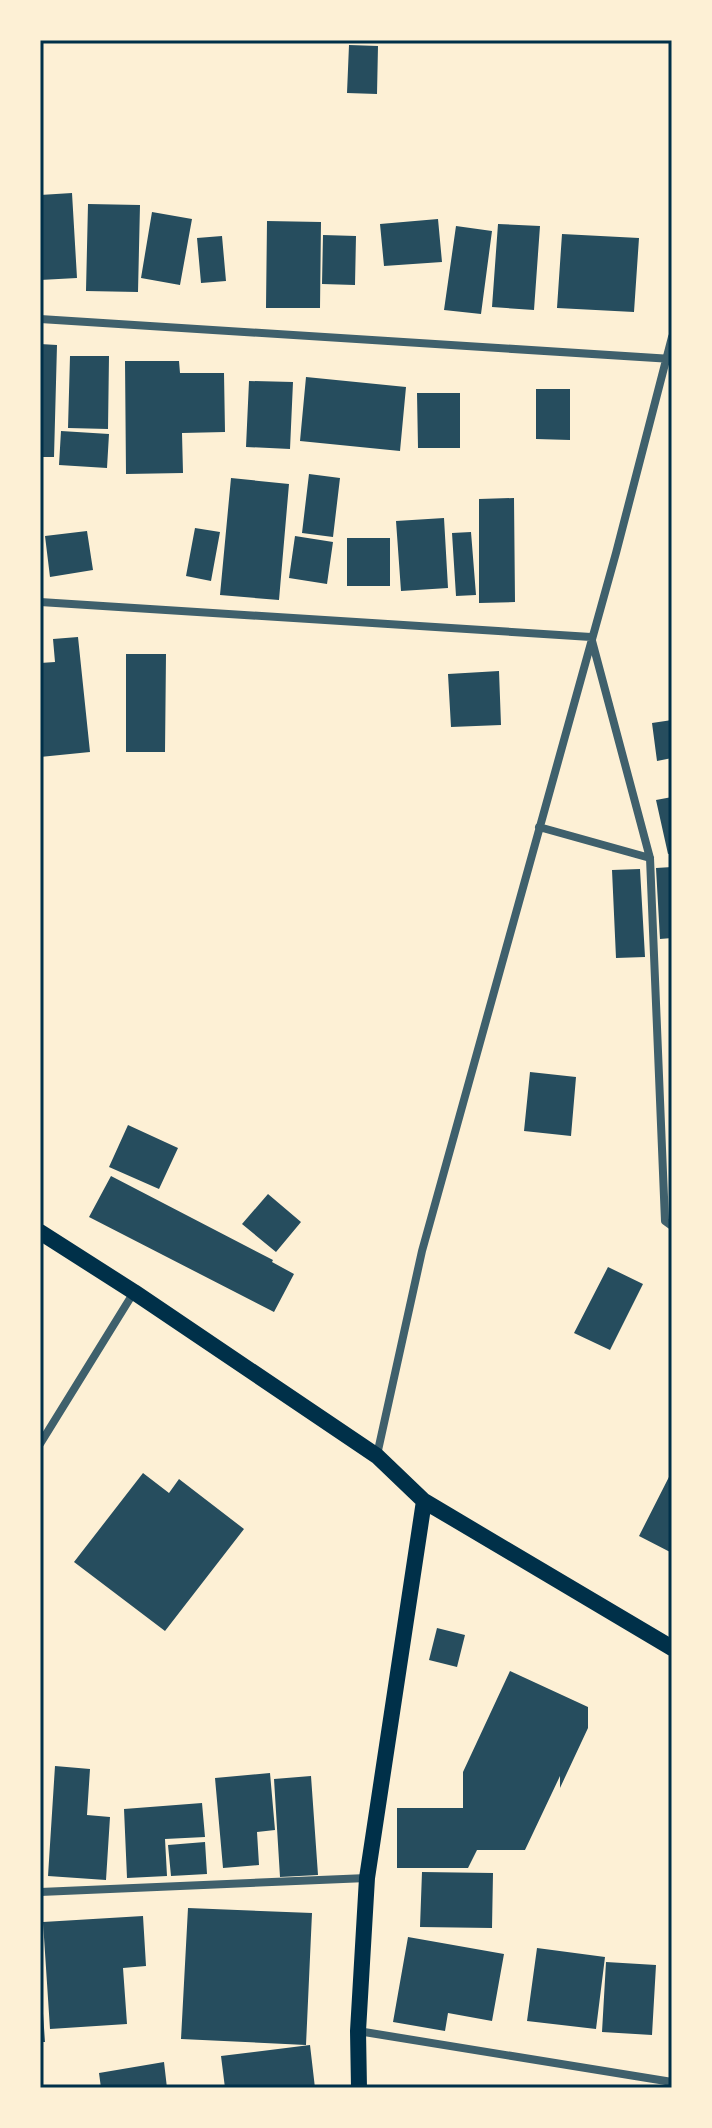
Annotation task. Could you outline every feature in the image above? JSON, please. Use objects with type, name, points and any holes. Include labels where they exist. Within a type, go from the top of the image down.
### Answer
[{"type":"main road","points":[[40,1232],[377,1456],[424,1501],[672,1648]]},
{"type":"main road","points":[[359,2088],[358,2031],[367,1878],[424,1501]]},
{"type":"street","points":[[40,319],[668,359]]},
{"type":"street","points":[[377,1456],[422,1251],[616,553],[672,337]]},
{"type":"street","points":[[40,602],[591,637]]},
{"type":"street","points":[[591,637],[650,858],[665,1221],[672,1226]]},
{"type":"street","points":[[539,827],[650,858]]},
{"type":"street","points":[[40,1444],[134,1292]]},
{"type":"street","points":[[40,1892],[367,1878]]},
{"type":"street","points":[[358,2031],[672,2082]]},
{"type":"building","points":[[349,45],[378,46],[377,94],[347,93]]},
{"type":"building","points":[[72,193],[77,278],[40,280],[40,195]]},
{"type":"building","points":[[88,204],[140,205],[138,292],[86,291]]},
{"type":"building","points":[[152,212],[192,219],[180,285],[141,278]]},
{"type":"building","points":[[438,219],[442,262],[384,266],[380,224]]},
{"type":"building","points":[[267,221],[321,222],[320,308],[266,308]]},
{"type":"building","points":[[498,224],[540,226],[534,310],[492,307]]},
{"type":"building","points":[[456,226],[492,231],[481,314],[444,310]]},
{"type":"building","points":[[562,234],[639,238],[634,312],[557,308]]},
{"type":"building","points":[[323,235],[356,236],[355,285],[322,284]]},
{"type":"building","points":[[222,236],[226,281],[201,283],[197,238]]},
{"type":"building","points":[[40,344],[57,345],[54,457],[40,457]]},
{"type":"building","points":[[70,356],[109,356],[108,429],[68,428]]},
{"type":"building","points":[[125,361],[179,361],[180,373],[224,373],[225,432],[182,433],[183,473],[126,474]]},
{"type":"building","points":[[306,377],[406,387],[400,451],[300,441]]},
{"type":"building","points":[[249,381],[293,382],[290,449],[246,447]]},
{"type":"building","points":[[536,389],[570,389],[570,440],[536,439]]},
{"type":"building","points":[[417,393],[460,393],[460,448],[418,448]]},
{"type":"building","points":[[61,431],[109,434],[107,468],[59,465]]},
{"type":"building","points":[[309,474],[340,478],[333,537],[302,533]]},
{"type":"building","points":[[231,478],[289,484],[279,600],[220,595]]},
{"type":"building","points":[[514,498],[515,602],[479,603],[479,499]]},
{"type":"building","points":[[444,518],[448,588],[401,591],[396,521]]},
{"type":"building","points":[[195,528],[220,532],[211,581],[186,576]]},
{"type":"building","points":[[87,531],[93,570],[50,577],[45,536]]},
{"type":"building","points":[[471,532],[476,595],[456,596],[452,533]]},
{"type":"building","points":[[295,536],[333,542],[327,584],[289,578]]},
{"type":"building","points":[[347,538],[390,538],[390,586],[347,586]]},
{"type":"building","points":[[78,637],[90,752],[40,757],[40,663],[55,662],[53,639]]},
{"type":"building","points":[[126,654],[166,654],[165,752],[126,752]]},
{"type":"building","points":[[499,671],[501,725],[451,727],[448,674]]},
{"type":"building","points":[[672,720],[672,758],[657,761],[652,723]]},
{"type":"building","points":[[672,797],[672,853],[668,854],[656,800]]},
{"type":"building","points":[[672,867],[672,938],[660,939],[656,868]]},
{"type":"building","points":[[640,869],[645,957],[616,958],[612,870]]},
{"type":"building","points":[[530,1072],[576,1077],[571,1136],[524,1131]]},
{"type":"building","points":[[128,1125],[178,1148],[159,1189],[109,1167]]},
{"type":"building","points":[[111,1176],[273,1260],[294,1274],[274,1312],[89,1217]]},
{"type":"building","points":[[268,1194],[301,1222],[276,1252],[242,1224]]},
{"type":"building","points":[[608,1267],[643,1284],[610,1350],[574,1333]]},
{"type":"building","points":[[672,1471],[672,1553],[639,1536]]},
{"type":"building","points":[[143,1473],[169,1493],[179,1479],[244,1529],[165,1631],[74,1562]]},
{"type":"building","points":[[437,1628],[465,1635],[457,1667],[429,1660]]},
{"type":"building","points":[[510,1671],[588,1707],[588,1728],[560,1788],[560,1776],[525,1850],[477,1850],[468,1868],[397,1868],[397,1808],[463,1808],[463,1772]]},
{"type":"building","points":[[55,1766],[90,1769],[87,1815],[110,1817],[106,1880],[48,1876]]},
{"type":"building","points":[[270,1773],[275,1830],[257,1832],[259,1865],[223,1868],[215,1778]]},
{"type":"building","points":[[311,1776],[318,1875],[280,1877],[274,1779]]},
{"type":"building","points":[[202,1803],[205,1837],[165,1839],[167,1876],[127,1878],[124,1809]]},
{"type":"building","points":[[205,1842],[207,1874],[171,1876],[168,1845]]},
{"type":"building","points":[[422,1872],[493,1873],[492,1928],[420,1927]]},
{"type":"building","points":[[188,1908],[312,1913],[306,2045],[181,2039]]},
{"type":"building","points":[[143,1916],[146,1966],[123,1968],[127,2024],[50,2029],[43,1922]]},
{"type":"building","points":[[408,1937],[504,1954],[492,2021],[448,2013],[445,2031],[393,2022]]},
{"type":"building","points":[[537,1948],[605,1957],[596,2029],[527,2021]]},
{"type":"building","points":[[606,1962],[656,1965],[652,2035],[602,2032]]},
{"type":"building","points":[[42,1999],[45,2042],[40,2042]]},
{"type":"building","points":[[310,2045],[315,2088],[225,2088],[221,2056]]},
{"type":"building","points":[[164,2062],[167,2088],[101,2088],[99,2073]]}]
